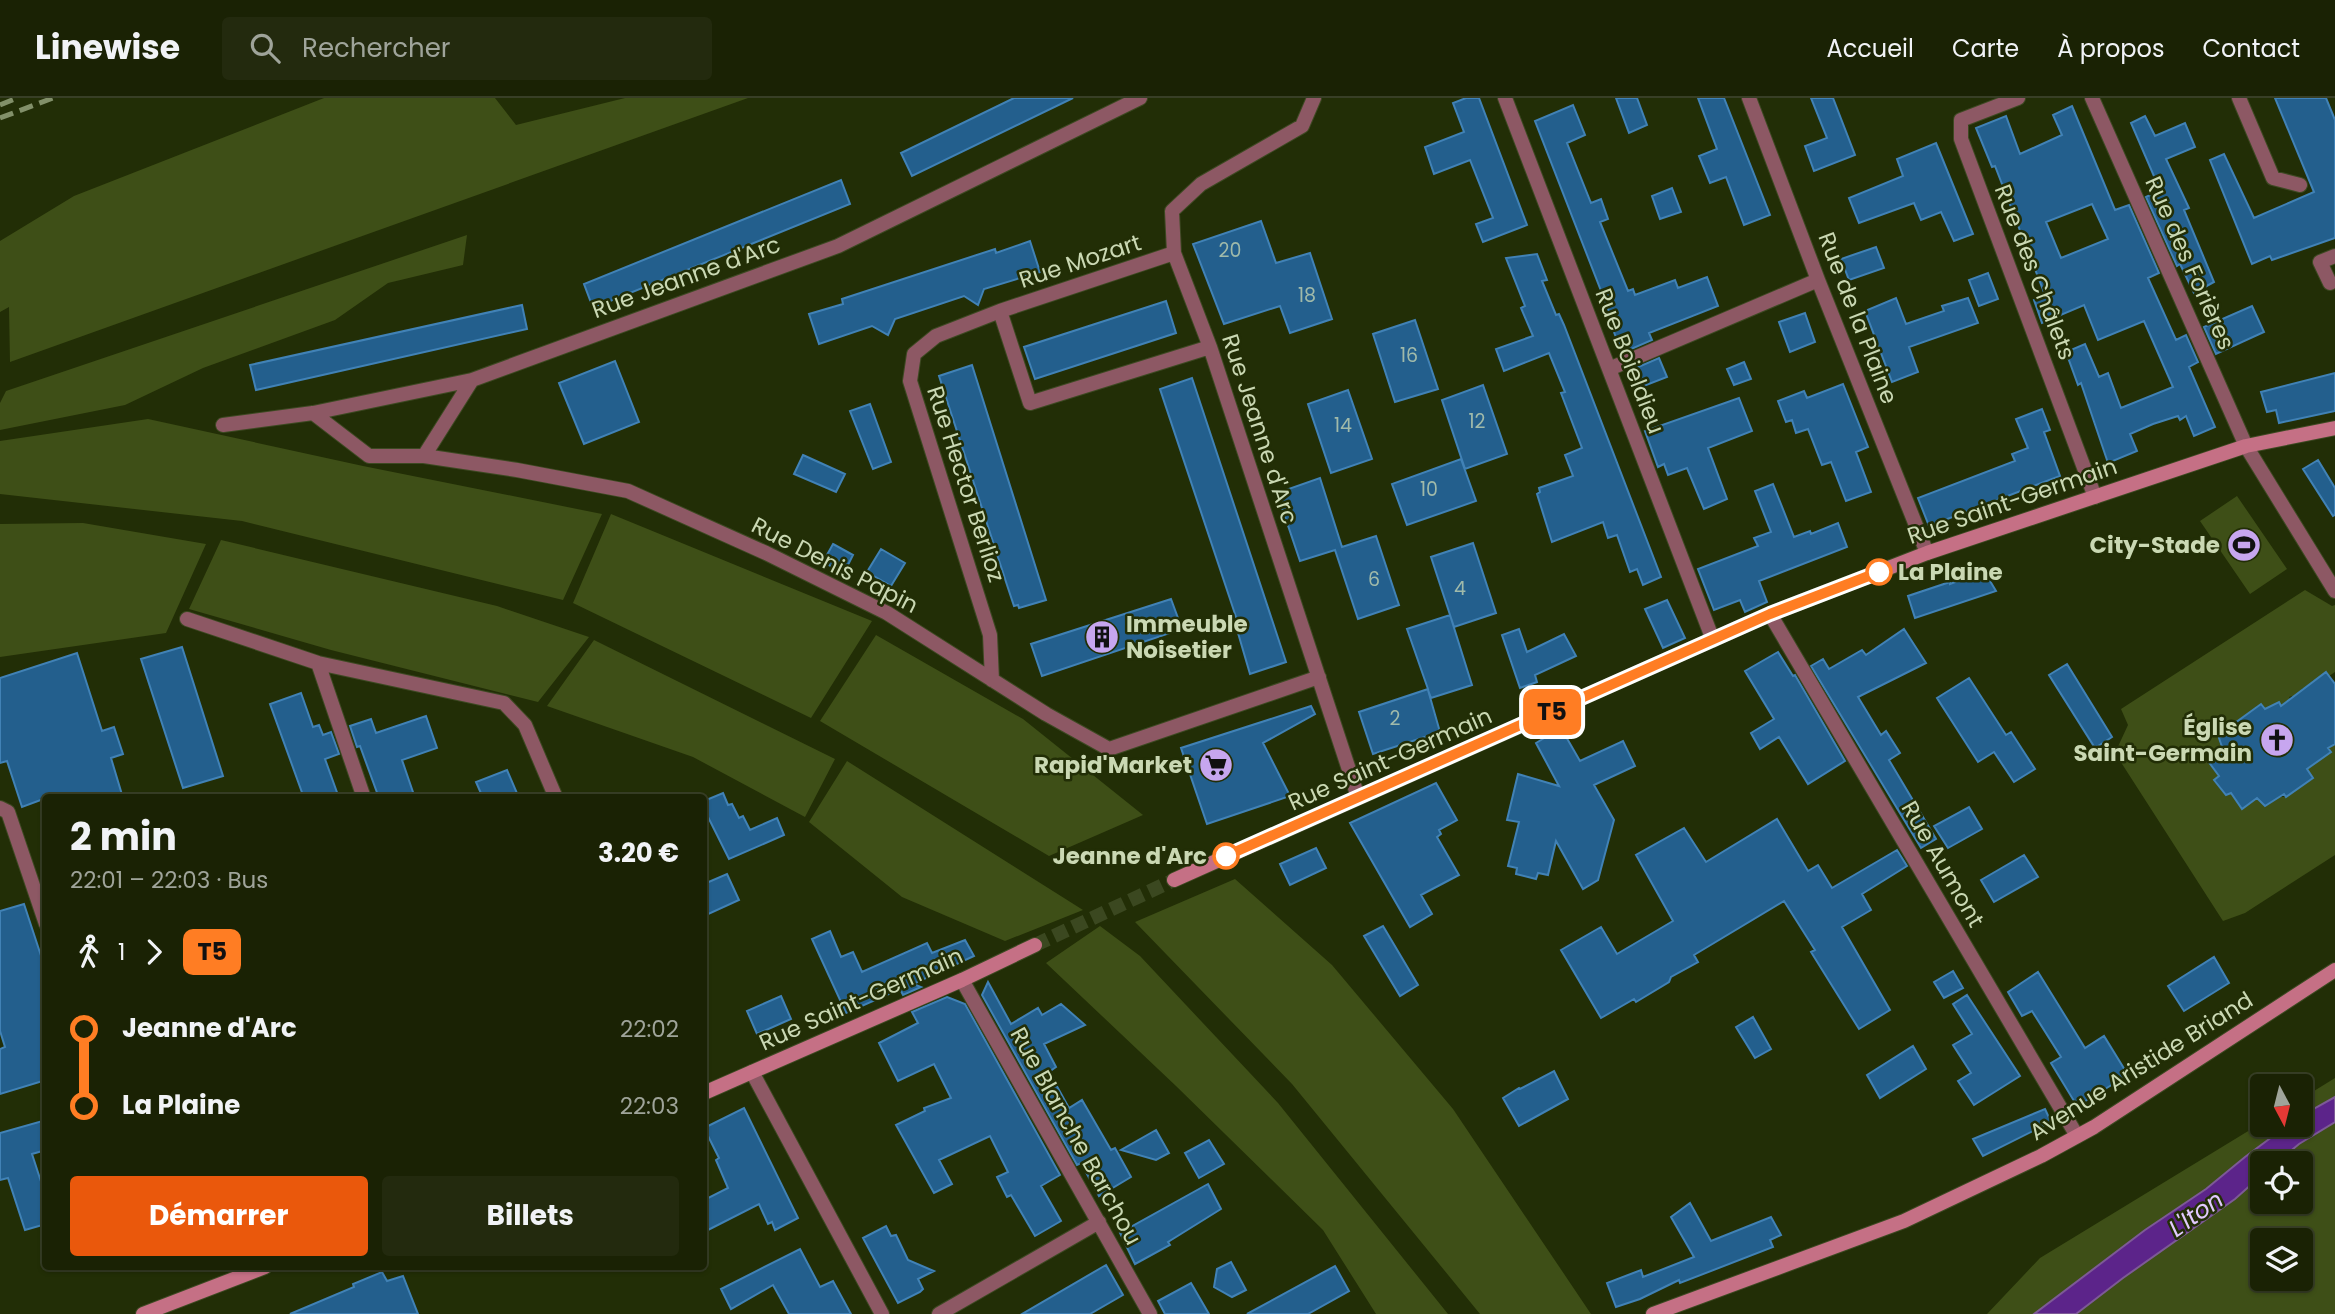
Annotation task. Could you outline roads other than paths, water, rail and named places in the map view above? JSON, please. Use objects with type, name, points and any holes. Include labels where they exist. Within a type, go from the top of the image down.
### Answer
[{"type":"street","name":"Rue Jeanne d'Arc","points":[[223,425],[313,413],[472,380],[838,246],[1140,98]]},
{"type":"street","name":"Rue Jeanne d'Arc","points":[[1314,98],[1302,126],[1201,184],[1172,211],[1174,254],[1210,347],[1357,797]]},
{"type":"street","name":"Rue Boieldieu","points":[[1505,98],[1713,640]]},
{"type":"street","name":"Rue de la Plaine","points":[[1749,98],[1927,553]]},
{"type":"street","name":"Rue des Châlets","points":[[2018,98],[1961,120],[1961,139],[2095,497]]},
{"type":"street","name":"Rue des Forières","points":[[2092,98],[2246,446],[2335,591]]},
{"type":"street","points":[[2239,98],[2273,178],[2300,185]]},
{"type":"street","name":"Rue Mozart","points":[[1000,312],[1174,254]]},
{"type":"street","points":[[2330,283],[2320,262],[2335,256]]},
{"type":"street","points":[[1609,369],[1818,280]]},
{"type":"street","points":[[1000,312],[1030,403],[1210,347]]},
{"type":"street","name":"Rue Hector Berlioz","points":[[992,680],[990,635],[910,381],[914,354],[929,342],[1000,312]]},
{"type":"street","points":[[424,456],[472,380]]},
{"type":"street","name":"Rue Denis Papin","points":[[313,413],[369,456],[424,456],[628,491],[887,613],[1046,714],[1109,749],[1318,677]]},
{"type":"street","name":"Rue Saint-Germain","points":[[1174,880],[1770,614],[1927,553],[2246,446],[2335,428]]},
{"type":"street","name":"Rue Aumont","points":[[1770,614],[2077,1136]]},
{"type":"street","points":[[187,619],[318,663],[504,703],[525,725],[554,794]]},
{"type":"street","points":[[318,663],[363,794]]},
{"type":"street","points":[[0,808],[8,812],[42,912]]},
{"type":"street","name":"Rue Saint-Germain","points":[[707,1092],[962,980],[1035,945]]},
{"type":"street","name":"Avenue Aristide Briand","points":[[1653,1314],[1904,1221],[2077,1136],[2335,970]]},
{"type":"street","name":"Rue Blanche Barchou","points":[[962,980],[1150,1314]]},
{"type":"street","points":[[752,1072],[882,1314]]},
{"type":"street","points":[[939,1314],[1098,1222]]},
{"type":"street","points":[[143,1314],[257,1270]]},
{"type":"water","points":[[2335,1097],[2335,1122],[2314,1135],[2314,1109]]},
{"type":"water","points":[[2271,1138],[2309,1138],[2291,1151],[2253,1151]]},
{"type":"water","name":"L'Iton","points":[[2250,1153],[2250,1186],[2235,1199],[2076,1314],[2034,1314],[2145,1230],[2206,1189]]},
{"type":"tunnel","points":[[1035,945],[1174,880]]},
{"type":"railway","points":[[0,105],[17,98]]},
{"type":"railway","points":[[0,118],[53,98]]},
{"type":"place","name":"City-Stade","points":[[2244,545]]},
{"type":"place","name":"La Plaine","points":[[1879,572]]},
{"type":"place","name":"Immeuble Noisetier","points":[[1102,637]]},
{"type":"place","name":"Église Saint-Germain","points":[[2277,740]]},
{"type":"place","name":"Rapid'Market","points":[[1216,765]]},
{"type":"place","name":"Jeanne d'Arc","points":[[1226,856]]}]
